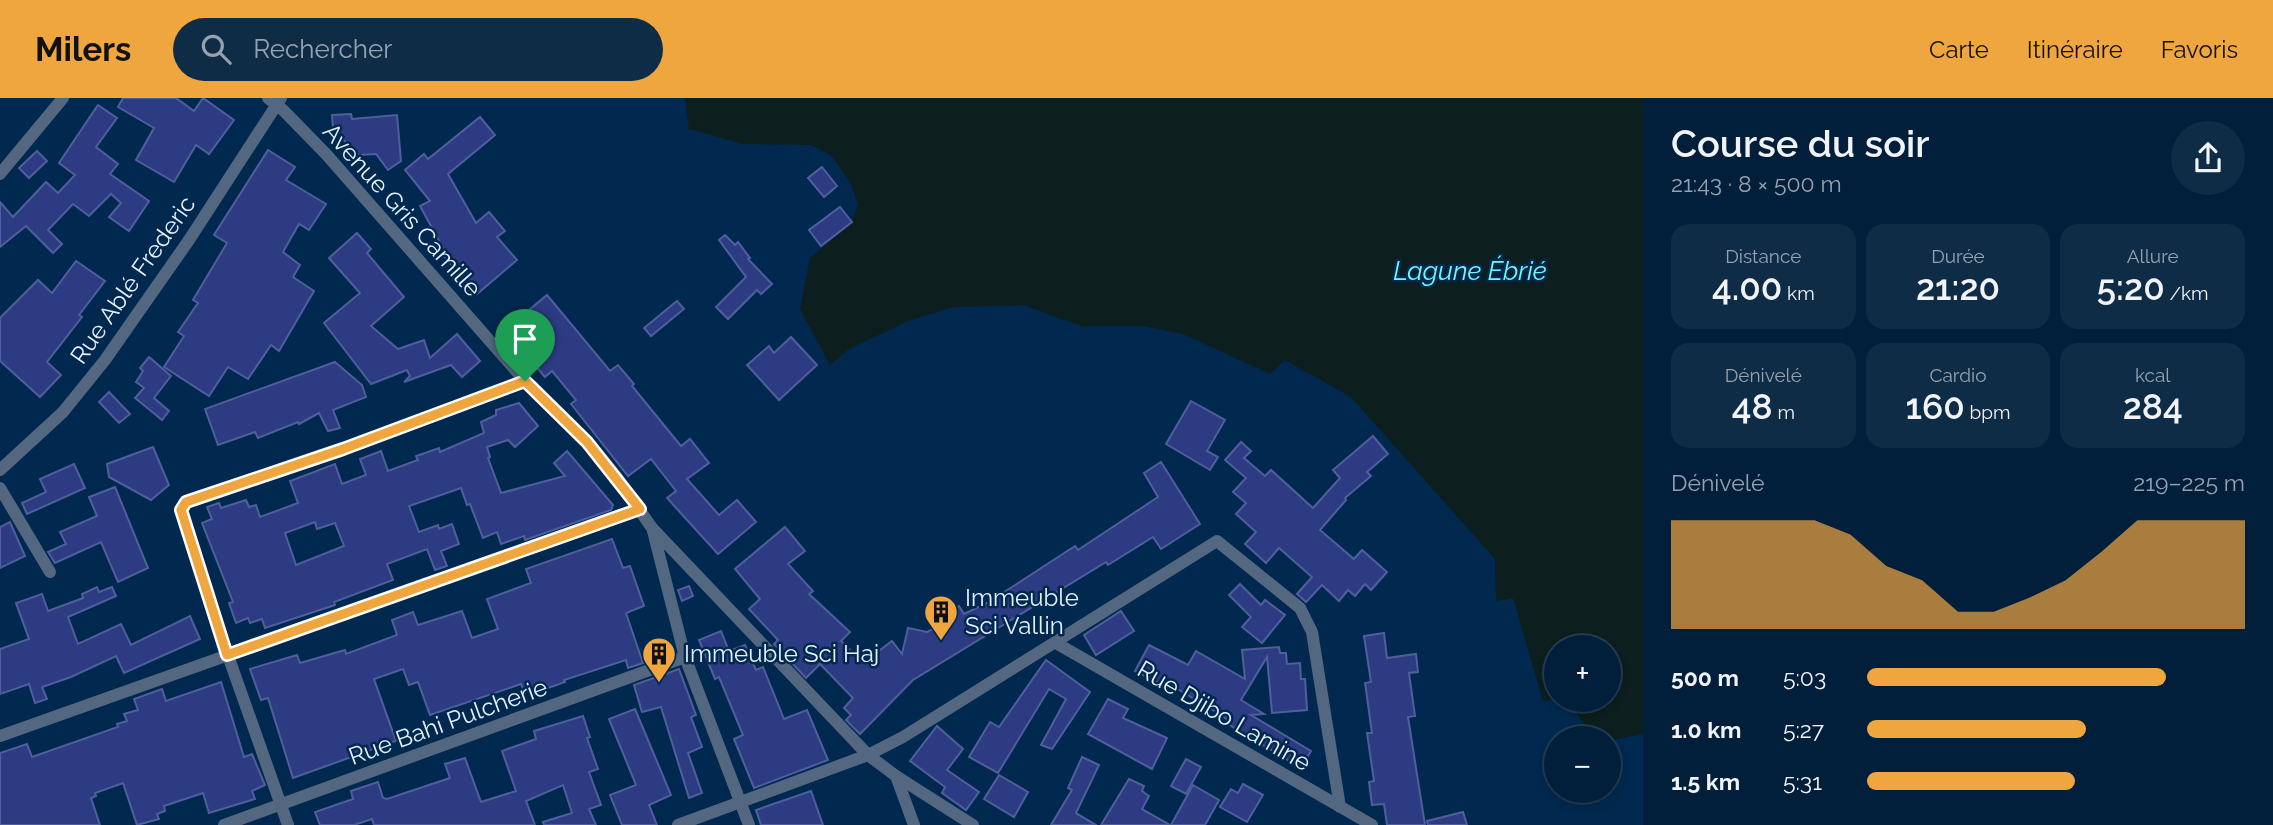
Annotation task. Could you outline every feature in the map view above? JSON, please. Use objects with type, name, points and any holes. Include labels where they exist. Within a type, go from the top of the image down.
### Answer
[{"type":"street","points":[[0,174],[64,98]]},
{"type":"street","name":"Avenue Gris Camille","points":[[275,100],[326,154],[525,381],[587,442],[652,527],[868,755],[973,825]]},
{"type":"street","name":"Rue Ablé Frederic","points":[[0,470],[63,412],[105,360],[189,240],[275,100]]},
{"type":"street","points":[[288,825],[227,655],[181,510],[186,502],[343,449],[525,381]]},
{"type":"street","points":[[0,488],[50,572]]},
{"type":"street","points":[[0,736],[640,509]]},
{"type":"street","points":[[652,527],[685,657],[749,825]]},
{"type":"street","points":[[677,825],[868,755],[904,737],[1217,541],[1300,608],[1308,623],[1312,632],[1340,807]]},
{"type":"street","name":"Rue Djibo Lamine","points":[[1056,643],[1372,825]]},
{"type":"street","name":"Rue Bahi Pulcherie","points":[[225,825],[685,657]]},
{"type":"street","points":[[896,776],[914,825]]},
{"type":"water","name":"Lagune Ébrié","points":[[685,98],[1643,98],[1643,734],[1621,738],[1621,726],[1585,726],[1576,712],[1621,712],[1621,635],[1544,635],[1543,701],[1513,598],[1496,601],[1495,559],[1351,397],[1285,360],[1270,374],[1183,334],[1143,326],[1081,326],[1023,305],[953,307],[908,321],[849,349],[830,365],[800,309],[810,258],[852,222],[858,204],[850,182],[831,155],[811,145],[743,144],[689,129]]},
{"type":"building","points":[[123,98],[176,98],[194,111],[203,98],[234,120],[209,154],[196,145],[174,182],[136,160],[154,128],[118,107]]},
{"type":"building","points":[[98,105],[117,118],[96,147],[118,164],[110,174],[149,201],[129,231],[109,217],[121,203],[111,194],[89,216],[73,204],[48,230],[62,244],[53,253],[26,226],[0,247],[0,202],[13,217],[46,182],[58,193],[75,175],[59,163]]},
{"type":"building","points":[[351,114],[352,119],[397,115],[401,161],[388,170],[376,154],[359,155],[333,130],[332,115]]},
{"type":"building","points":[[480,117],[495,135],[448,174],[476,223],[489,212],[505,231],[497,237],[517,260],[477,294],[441,253],[444,250],[420,206],[430,201],[405,170],[424,154],[428,159]]},
{"type":"building","points":[[268,150],[295,167],[286,180],[326,204],[309,230],[299,224],[283,252],[300,265],[293,277],[314,291],[279,351],[271,345],[248,379],[228,367],[209,396],[164,367],[184,336],[178,332],[198,303],[193,300],[227,243],[214,235]]},
{"type":"building","points":[[37,151],[47,161],[29,178],[19,168]]},
{"type":"building","points":[[822,167],[837,186],[824,197],[808,178]]},
{"type":"building","points":[[840,207],[852,222],[821,246],[809,230]]},
{"type":"building","points":[[357,233],[371,249],[367,253],[404,297],[371,326],[398,349],[424,340],[430,358],[457,334],[480,361],[462,377],[451,365],[404,382],[410,376],[407,370],[371,384],[324,323],[360,293],[329,258]]},
{"type":"building","points":[[725,235],[735,245],[738,242],[750,258],[748,259],[772,284],[761,294],[757,290],[728,319],[716,307],[746,277],[719,240]]},
{"type":"building","points":[[76,261],[105,281],[79,315],[82,317],[47,362],[61,375],[40,397],[0,361],[0,318],[38,280],[52,293]]},
{"type":"building","points":[[547,295],[610,371],[618,365],[681,446],[690,439],[709,463],[687,479],[719,515],[737,500],[756,522],[718,554],[667,498],[676,491],[651,459],[628,476],[571,404],[576,400],[552,371],[545,377],[505,330]]},
{"type":"building","points":[[677,301],[684,309],[651,336],[644,328]]},
{"type":"building","points":[[791,337],[817,365],[779,400],[747,365],[769,346],[774,353]]},
{"type":"building","points":[[149,357],[171,376],[154,398],[169,411],[162,420],[135,398],[144,388],[136,382],[143,371],[140,368]]},
{"type":"building","points":[[335,362],[362,385],[366,397],[333,410],[340,428],[328,431],[319,413],[299,424],[298,422],[258,438],[255,432],[218,445],[205,409]]},
{"type":"building","points":[[109,392],[130,414],[119,423],[99,402]]},
{"type":"building","points":[[1191,401],[1225,420],[1207,451],[1218,457],[1210,470],[1166,444]]},
{"type":"building","points":[[519,403],[538,426],[515,447],[508,440],[487,447],[488,458],[501,493],[565,476],[554,463],[567,451],[613,505],[611,510],[525,540],[524,536],[501,544],[497,532],[483,538],[461,488],[409,506],[419,532],[438,525],[439,529],[452,524],[459,544],[441,551],[447,566],[435,570],[427,549],[387,564],[393,580],[334,602],[335,605],[265,628],[262,619],[250,623],[248,618],[236,623],[229,603],[233,602],[202,523],[212,519],[207,507],[219,503],[221,508],[246,500],[249,507],[256,505],[260,517],[298,503],[290,481],[335,464],[342,484],[366,475],[360,459],[381,451],[388,471],[418,460],[416,456],[439,448],[440,452],[484,433],[481,422],[496,415],[496,410]],"holes":[[[315,522],[317,529],[335,523],[344,546],[296,565],[285,533]]]},
{"type":"building","points":[[1373,436],[1388,454],[1367,472],[1371,476],[1345,498],[1320,530],[1354,559],[1362,550],[1387,572],[1371,590],[1365,584],[1355,596],[1348,590],[1339,601],[1322,585],[1306,602],[1297,594],[1312,577],[1279,548],[1266,563],[1245,544],[1256,532],[1236,514],[1246,503],[1233,492],[1246,478],[1225,460],[1241,442],[1251,451],[1244,458],[1265,476],[1271,470],[1313,508],[1340,478],[1333,470]]},
{"type":"building","points":[[153,447],[169,485],[151,500],[109,477],[107,464]]},
{"type":"building","points":[[1161,462],[1200,524],[1161,549],[1153,537],[1108,565],[1106,562],[913,680],[860,734],[846,720],[851,715],[844,708],[853,698],[820,664],[806,678],[774,644],[778,640],[749,609],[760,599],[735,569],[785,527],[805,551],[788,564],[813,591],[809,594],[850,632],[841,641],[863,663],[892,641],[902,654],[908,628],[927,632],[944,624],[940,617],[959,606],[964,614],[989,602],[1075,546],[1078,550],[1158,497],[1144,473]]},
{"type":"building","points":[[74,464],[85,488],[27,514],[22,503],[46,492],[40,479]]},
{"type":"building","points":[[115,487],[148,568],[118,582],[101,542],[55,563],[48,552],[66,544],[60,532],[97,516],[89,497]]},
{"type":"building","points":[[10,522],[25,556],[0,568],[0,527]]},
{"type":"building","points":[[612,539],[623,568],[630,566],[644,606],[626,613],[643,663],[628,668],[626,660],[564,680],[565,682],[534,693],[532,688],[524,691],[521,684],[430,715],[418,682],[409,685],[403,669],[374,679],[396,741],[293,778],[268,698],[261,700],[250,669],[297,655],[300,663],[345,650],[346,654],[397,635],[392,620],[413,612],[418,625],[462,611],[472,638],[498,629],[487,599],[531,583],[526,569]]},
{"type":"building","points":[[1240,584],[1261,605],[1265,600],[1285,615],[1262,643],[1242,627],[1251,617],[1229,595]]},
{"type":"building","points":[[689,586],[693,596],[682,601],[678,590]]},
{"type":"building","points":[[97,587],[99,592],[112,587],[116,596],[68,617],[78,644],[121,624],[131,645],[190,616],[200,639],[124,673],[116,656],[42,687],[47,699],[35,703],[29,684],[0,694],[0,649],[29,639],[16,603],[42,594],[48,611],[83,598],[82,594]]},
{"type":"building","points":[[1121,611],[1134,631],[1096,655],[1084,635]]},
{"type":"building","points":[[721,631],[729,651],[745,645],[756,670],[763,667],[784,719],[807,710],[828,760],[754,788],[734,739],[743,735],[719,677],[715,679],[699,640]]},
{"type":"building","points":[[1384,633],[1387,658],[1416,654],[1418,672],[1409,673],[1415,716],[1408,717],[1425,825],[1387,825],[1384,804],[1372,805],[1369,782],[1374,781],[1367,733],[1372,733],[1365,683],[1371,682],[1364,636]]},
{"type":"building","points":[[1149,645],[1188,665],[1196,651],[1245,679],[1242,650],[1279,647],[1280,653],[1286,653],[1287,664],[1300,663],[1301,679],[1305,679],[1307,710],[1272,713],[1267,657],[1241,700],[1264,714],[1251,715],[1311,751],[1301,768],[1164,681],[1162,685],[1135,671]]},
{"type":"building","points":[[1046,660],[1090,692],[1052,749],[1041,745],[1066,699],[1049,689],[998,773],[969,757],[990,722],[999,727]]},
{"type":"building","points":[[679,669],[696,715],[691,717],[702,747],[688,753],[702,793],[689,798],[661,707],[642,712],[634,685]]},
{"type":"building","points":[[221,682],[244,757],[252,754],[265,785],[252,791],[255,799],[209,813],[203,793],[164,806],[165,811],[157,814],[159,819],[137,825],[123,783],[95,793],[96,796],[91,798],[100,825],[0,825],[0,753],[27,744],[32,757],[118,727],[117,724],[127,721],[124,714],[138,710],[134,699],[162,689],[166,701]]},
{"type":"building","points":[[1108,699],[1128,709],[1123,718],[1167,738],[1152,769],[1088,734]]},
{"type":"building","points":[[635,709],[671,795],[649,805],[657,825],[622,825],[610,795],[636,785],[609,719]]},
{"type":"building","points":[[583,716],[590,737],[587,738],[598,769],[589,772],[601,805],[589,809],[596,825],[544,825],[543,822],[572,813],[563,785],[526,801],[535,825],[374,825],[372,819],[354,825],[320,825],[315,812],[353,799],[351,791],[378,782],[383,798],[387,799],[450,778],[445,764],[465,758],[481,802],[516,791],[502,751],[536,739],[534,731]]},
{"type":"building","points":[[937,726],[963,749],[947,770],[979,792],[966,810],[942,793],[945,787],[910,761]]},
{"type":"building","points":[[1082,757],[1099,765],[1076,813],[1096,825],[1051,825],[1072,790],[1068,788]]},
{"type":"building","points":[[1186,759],[1201,767],[1186,794],[1171,786]]},
{"type":"building","points":[[999,775],[1028,792],[1014,817],[984,799]]},
{"type":"building","points":[[1129,779],[1144,786],[1142,791],[1149,796],[1142,809],[1170,825],[1101,825]]},
{"type":"building","points":[[1243,784],[1263,795],[1247,822],[1220,807],[1231,789],[1238,793]]},
{"type":"building","points":[[1193,785],[1219,800],[1205,825],[1171,825]]},
{"type":"building","points":[[811,791],[823,825],[761,825],[756,810]]},
{"type":"building","points":[[1463,812],[1467,825],[1428,825],[1427,821]]},
{"type":"place","name":"Immeuble Sci Vallin","points":[[941,642]]},
{"type":"place","name":"Immeuble Sci Haj","points":[[659,684]]},
{"type":"route","points":[[525,381],[587,442],[640,509],[227,655],[181,510],[186,502],[343,449],[525,381]]}]
